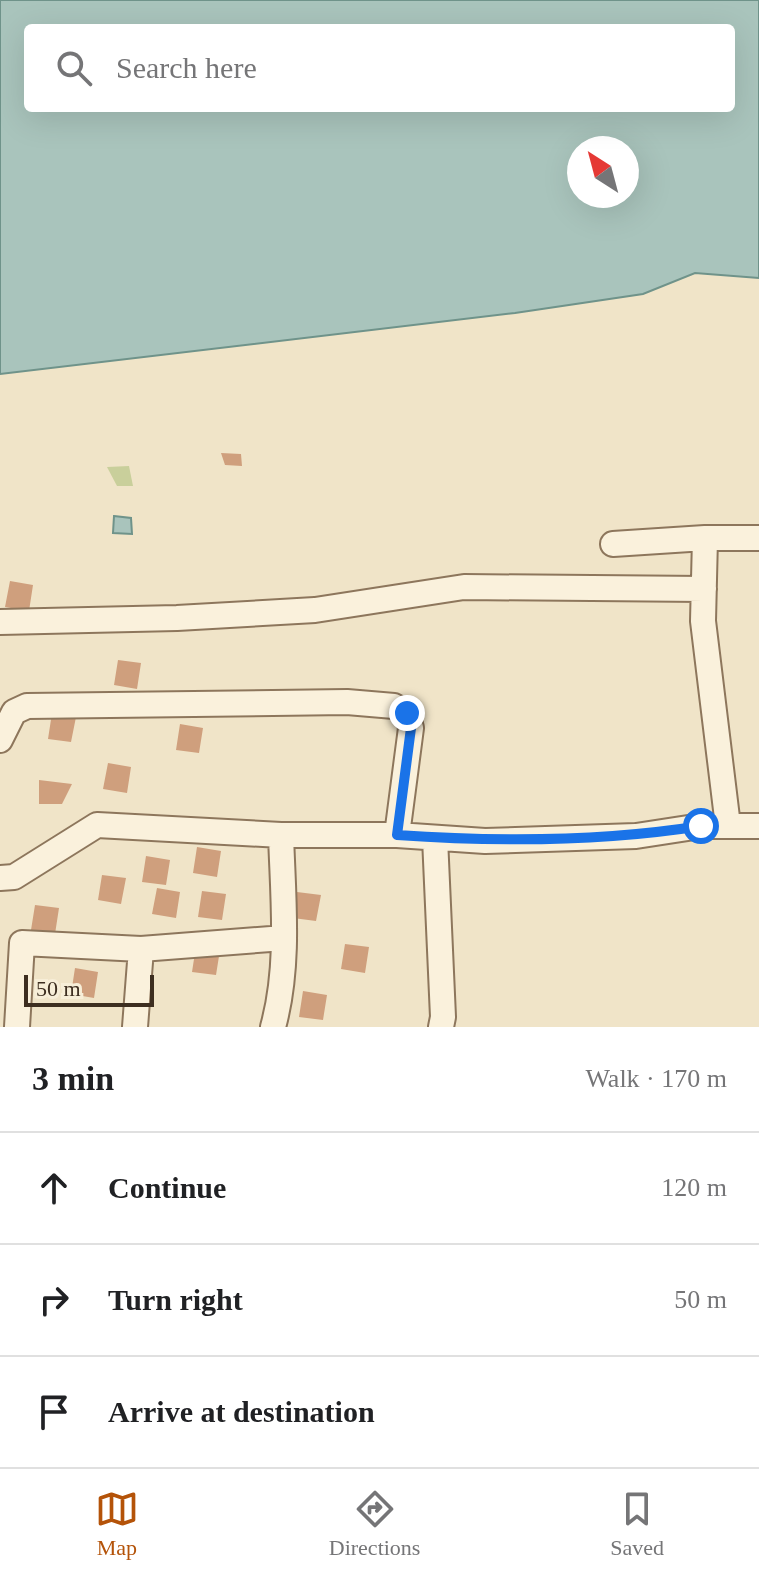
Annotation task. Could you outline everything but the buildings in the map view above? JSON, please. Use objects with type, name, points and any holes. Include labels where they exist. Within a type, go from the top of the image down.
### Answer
[{"type":"street","points":[[705,538],[703,621],[728,826]]},
{"type":"street","points":[[613,544],[759,538]]},
{"type":"street","points":[[0,622],[177,618],[315,610],[464,587],[704,589]]},
{"type":"street","points":[[0,740],[14,712],[27,706],[347,702],[394,706],[407,713],[411,728],[397,835]]},
{"type":"street","points":[[0,878],[14,877],[97,825],[281,835],[397,835],[485,841],[621,837],[701,826],[759,826]]},
{"type":"street","points":[[273,1027],[280,1004],[284,938],[281,835]]},
{"type":"street","points":[[435,838],[441,1027]]},
{"type":"street","points":[[17,1027],[22,943],[141,949],[284,938]]},
{"type":"street","points":[[135,1027],[141,949]]},
{"type":"green space","points":[[129,466],[133,486],[117,486],[107,467]]},
{"type":"water","points":[[0,0],[759,0],[759,278],[695,273],[643,294],[515,313],[0,374]]},
{"type":"water","points":[[114,516],[131,518],[132,534],[113,533]]},
{"type":"route","points":[[407,713],[411,728],[397,835],[485,841],[636,836],[701,826]]}]
